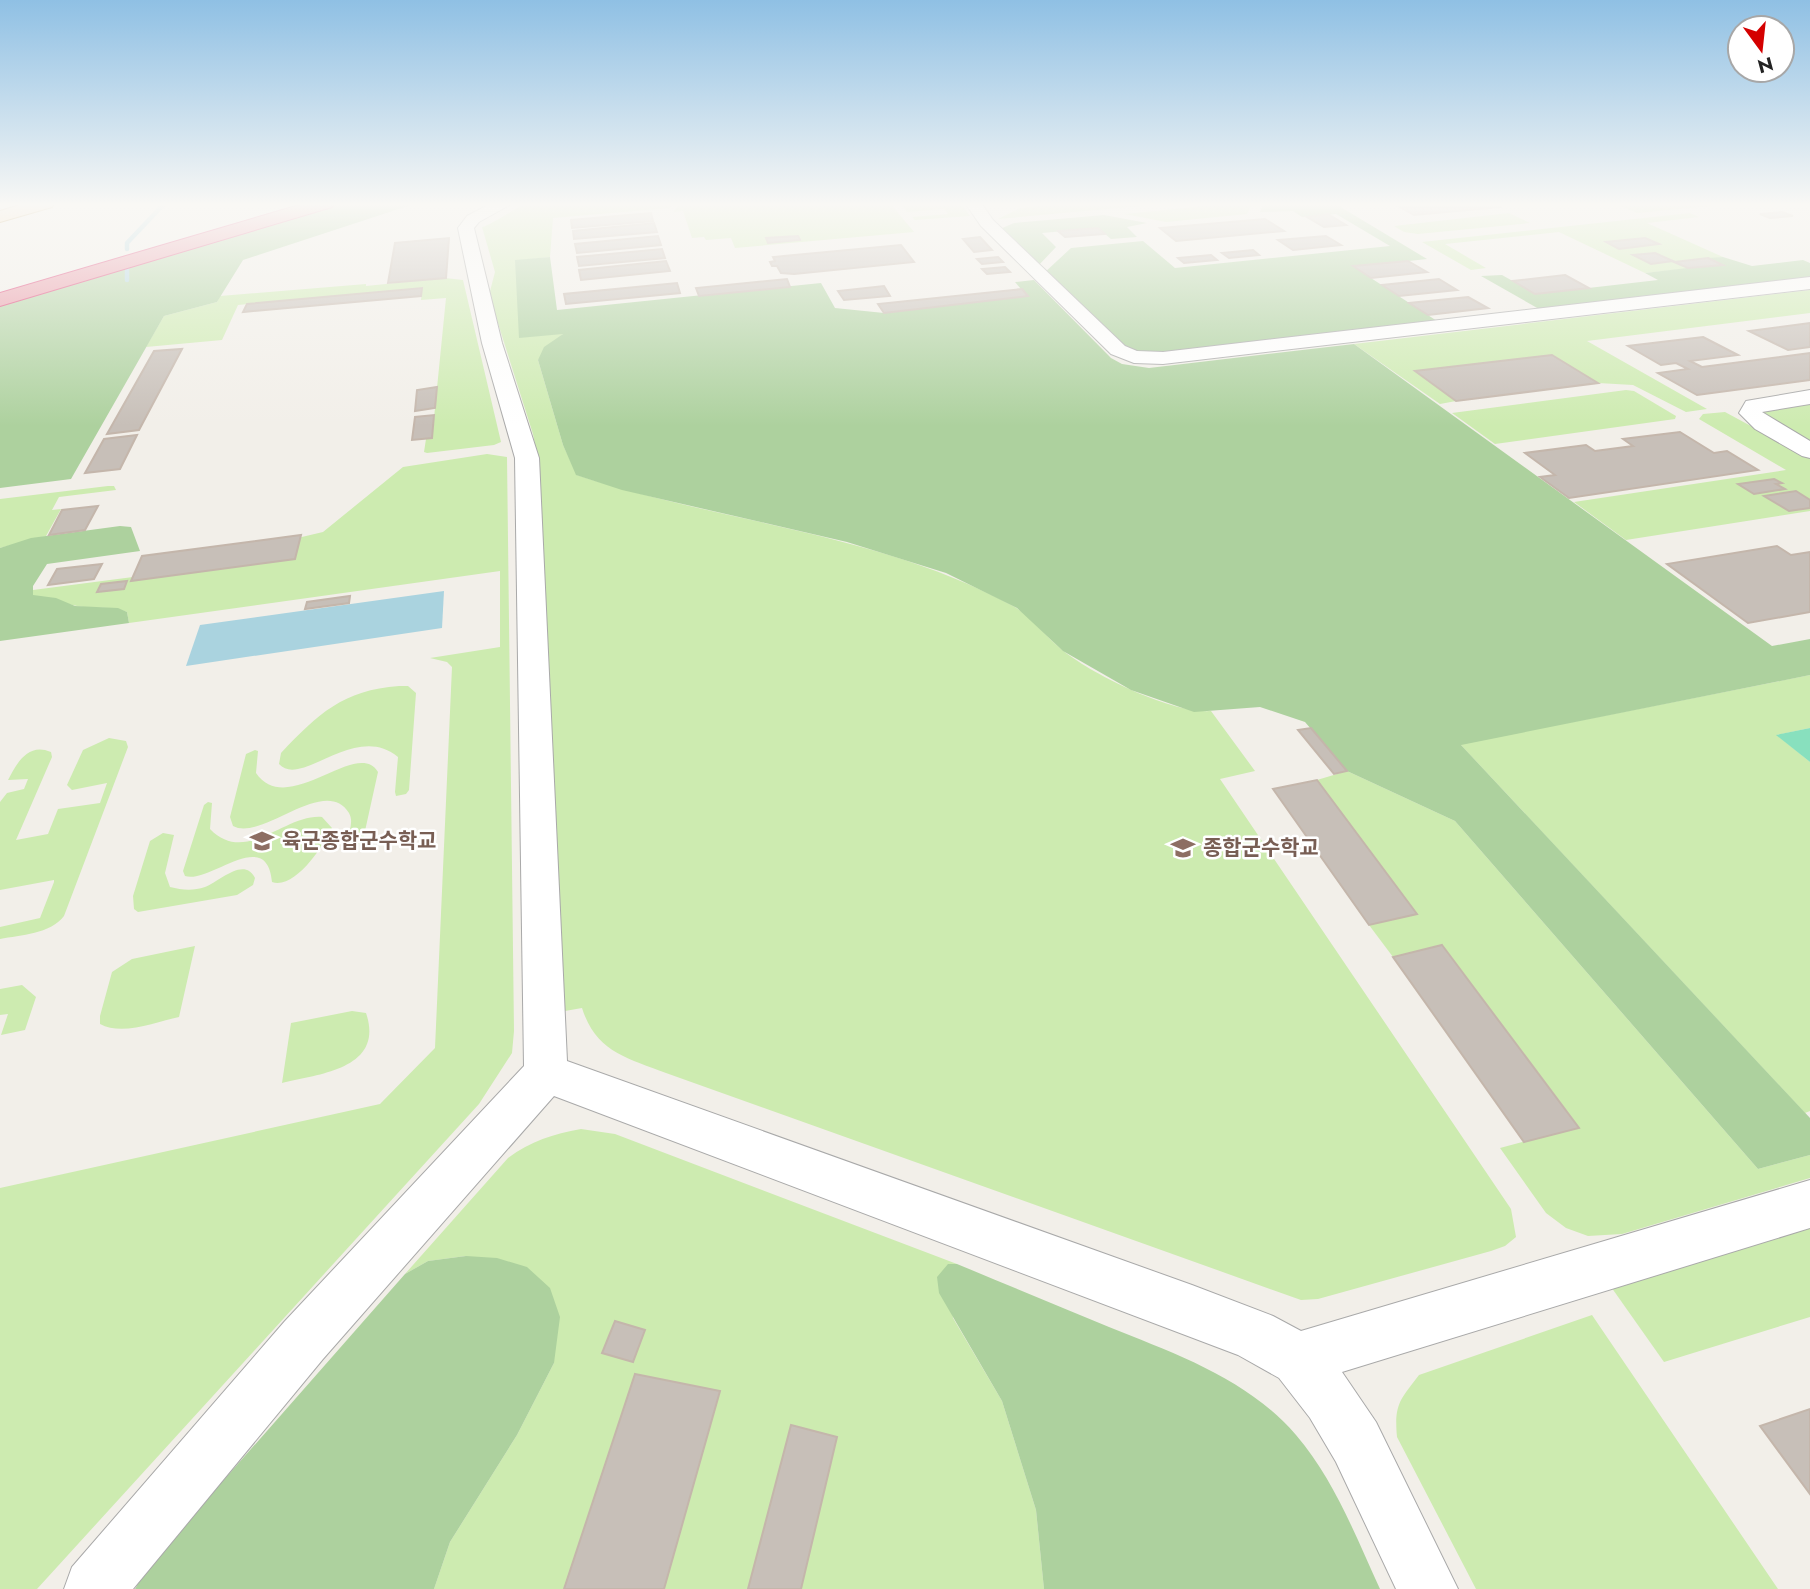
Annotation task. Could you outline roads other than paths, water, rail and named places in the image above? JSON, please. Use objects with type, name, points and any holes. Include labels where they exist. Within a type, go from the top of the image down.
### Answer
[{"type":"highway","points":[[0,292],[50,277]]},
{"type":"highway","points":[[0,300],[77,277]]},
{"type":"street","points":[[94,1589],[304,1340],[546,1073],[527,458],[522,428],[497,360],[476,277]]},
{"type":"street","points":[[1043,277],[1118,350],[1134,357],[1163,358],[1810,283]]},
{"type":"street","points":[[1810,397],[1764,403],[1754,406],[1750,414],[1810,451]]},
{"type":"street","points":[[546,1073],[1192,1311],[1254,1335],[1298,1359],[1329,1399],[1356,1442],[1428,1589]]},
{"type":"street","points":[[1298,1359],[1810,1204]]},
{"type":"water","points":[[444,591],[442,628],[186,666],[200,625]]},
{"type":"place","name":"육군종합군수학교","points":[[262,841]]},
{"type":"place","name":"종합군수학교","points":[[1183,848]]}]
